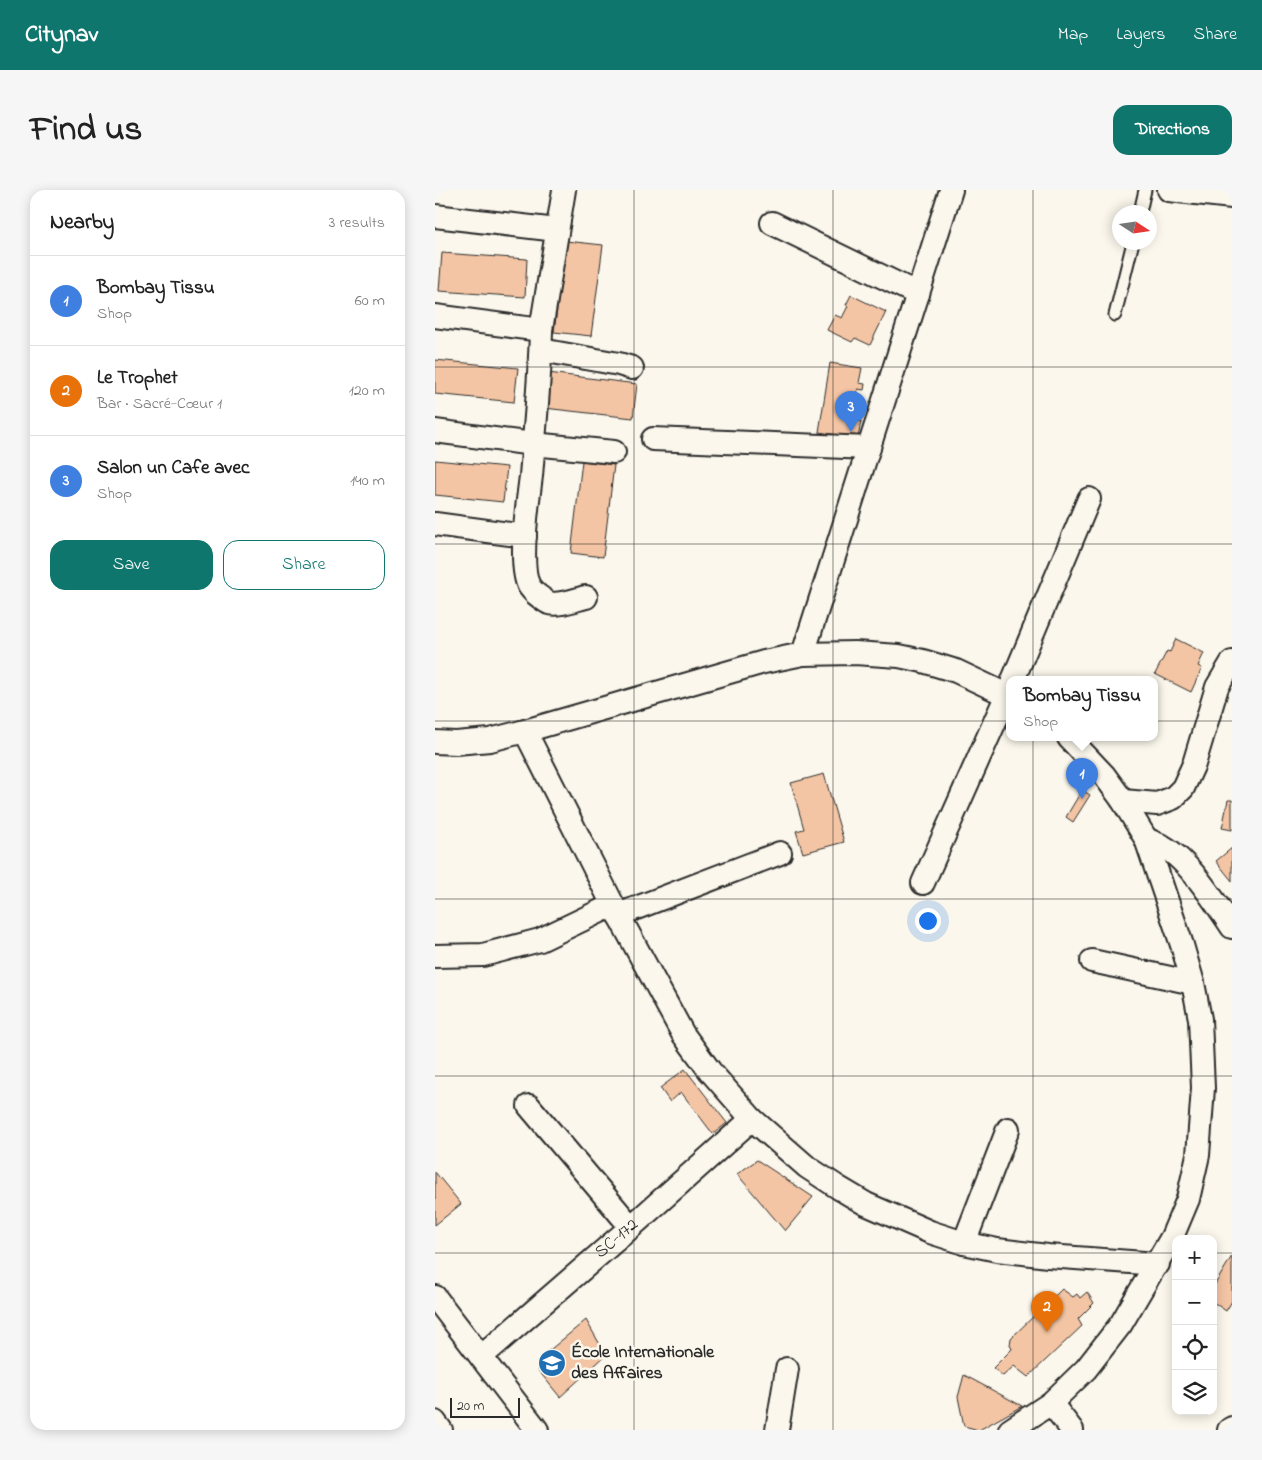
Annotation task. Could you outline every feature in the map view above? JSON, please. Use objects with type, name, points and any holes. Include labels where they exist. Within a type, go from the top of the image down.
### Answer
[{"type":"street","points":[[564,190],[541,340],[524,564],[529,587],[550,604],[586,597]]},
{"type":"street","points":[[803,654],[951,190]]},
{"type":"street","points":[[1169,190],[1232,198]]},
{"type":"street","points":[[435,216],[557,230]]},
{"type":"street","points":[[772,223],[918,294]]},
{"type":"street","points":[[435,316],[541,340],[632,368]]},
{"type":"street","points":[[435,431],[614,452]]},
{"type":"street","points":[[653,439],[869,448]]},
{"type":"street","points":[[1016,676],[1089,499]]},
{"type":"street","points":[[435,524],[525,536]]},
{"type":"street","points":[[435,742],[456,743],[490,740],[763,662],[803,654],[855,653],[899,656],[956,671],[1006,689]]},
{"type":"street","points":[[1123,801],[1157,804],[1173,798],[1183,788],[1194,764],[1217,687],[1232,662]]},
{"type":"street","points":[[923,883],[1006,699]]},
{"type":"street","points":[[525,731],[615,910],[683,1034],[710,1071],[751,1119],[807,1167],[859,1200],[930,1232],[965,1244],[1048,1256],[1158,1264]]},
{"type":"street","points":[[1010,1430],[1051,1403],[1086,1369],[1121,1324],[1173,1237],[1188,1198],[1198,1155],[1203,1088],[1200,1019],[1193,982],[1182,944],[1146,839],[1105,775],[1072,741]]},
{"type":"street","points":[[1146,839],[1163,846],[1180,859],[1210,895],[1232,927]]},
{"type":"street","points":[[435,956],[483,955],[540,940],[615,910],[780,854]]},
{"type":"street","points":[[1092,961],[1193,982]]},
{"type":"street","points":[[529,1106],[631,1227]]},
{"type":"street","name":"SC-172","points":[[481,1357],[631,1227],[751,1119]]},
{"type":"street","points":[[965,1244],[1009,1128]]},
{"type":"street","points":[[435,1297],[537,1430]]},
{"type":"street","points":[[777,1430],[787,1369]]},
{"type":"street","points":[[1051,1403],[1072,1430]]},
{"type":"street","points":[[435,1422],[441,1430]]},
{"type":"lane","points":[[1142,205],[1145,190]]},
{"type":"lane","points":[[1115,315],[1131,250]]},
{"type":"building","points":[[566,241],[603,245],[591,336],[554,332]]},
{"type":"building","points":[[442,253],[527,259],[525,297],[439,291]]},
{"type":"building","points":[[851,295],[886,312],[870,345],[855,338],[852,342],[827,330],[835,315],[842,318]]},
{"type":"building","points":[[435,360],[518,368],[514,402],[435,394]]},
{"type":"building","points":[[830,363],[862,368],[859,383],[865,384],[864,390],[858,389],[857,397],[862,398],[859,416],[854,415],[853,419],[861,421],[858,438],[819,432]]},
{"type":"building","points":[[548,373],[637,384],[633,418],[544,408]]},
{"type":"building","points":[[435,460],[507,467],[503,502],[435,495]]},
{"type":"building","points":[[582,461],[614,465],[603,557],[571,553]]},
{"type":"building","points":[[1176,639],[1204,653],[1198,666],[1202,668],[1191,692],[1155,674],[1167,651],[1170,652]]},
{"type":"building","points":[[824,774],[844,842],[803,853],[796,831],[804,829],[791,783]]},
{"type":"building","points":[[1082,790],[1090,795],[1073,822],[1066,817]]},
{"type":"building","points":[[1228,800],[1232,800],[1232,830],[1222,828]]},
{"type":"building","points":[[1232,848],[1232,881],[1216,861]]},
{"type":"building","points":[[685,1069],[727,1123],[713,1134],[681,1092],[670,1102],[660,1088]]},
{"type":"building","points":[[757,1160],[813,1197],[785,1231],[737,1174]]},
{"type":"building","points":[[435,1172],[461,1204],[435,1225]]},
{"type":"building","points":[[1232,1256],[1232,1301],[1226,1311],[1217,1305],[1217,1281]]},
{"type":"building","points":[[1062,1289],[1073,1297],[1077,1294],[1080,1298],[1087,1292],[1094,1303],[1078,1319],[1082,1326],[1028,1377],[1014,1366],[1003,1376],[993,1368],[1012,1349],[1010,1345],[1011,1338]]},
{"type":"building","points":[[586,1320],[606,1355],[560,1397],[538,1370],[548,1361],[545,1354]]},
{"type":"building","points":[[964,1375],[1022,1406],[979,1430],[964,1426],[958,1397]]},
{"type":"place","name":"Salon un Cafe avec","points":[[851,432]]},
{"type":"place","name":"Bombay Tissu","points":[[1082,799]]},
{"type":"place","name":"Le Trophet","points":[[1047,1332]]},
{"type":"place","name":"École Internationale des Affaires","points":[[552,1363]]}]
